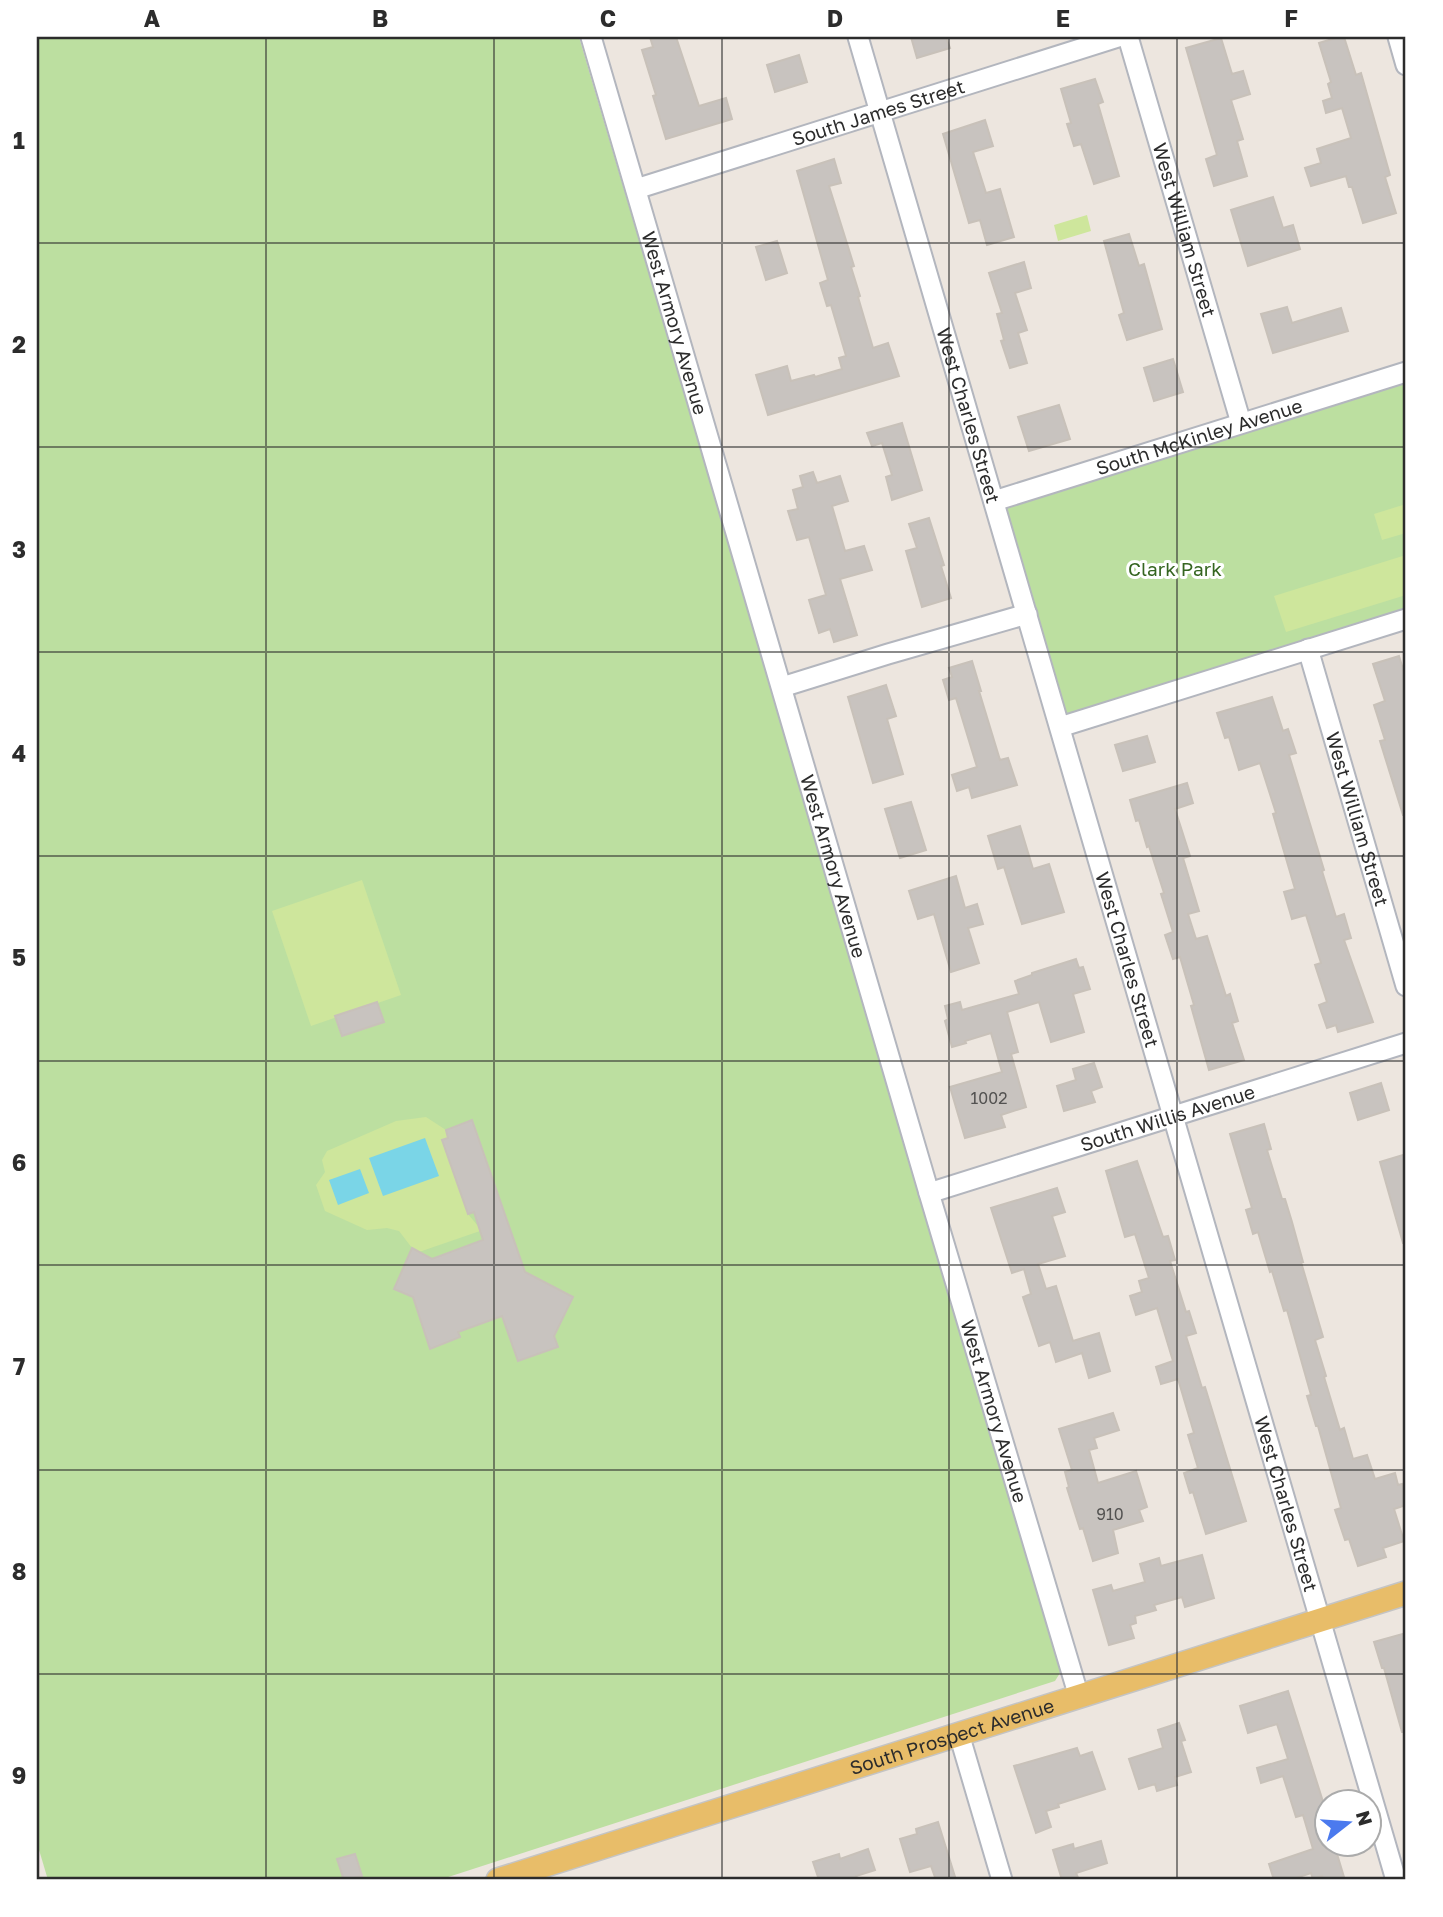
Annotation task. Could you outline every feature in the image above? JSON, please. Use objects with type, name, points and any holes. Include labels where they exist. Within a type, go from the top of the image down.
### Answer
[{"type":"main road","name":"South Prospect Avenue","points":[[498,1880],[529,1875],[959,1734],[1406,1593]]},
{"type":"street","name":"West Armory Avenue","points":[[591,37],[1079,1697]]},
{"type":"street","name":"West Charles Street","points":[[858,37],[1396,1880]]},
{"type":"street","name":"South James Street","points":[[636,189],[1118,37]]},
{"type":"street","name":"West William Street","points":[[1128,37],[1241,423]]},
{"type":"street","points":[[1398,37],[1406,65]]},
{"type":"street","name":"South McKinley Avenue","points":[[993,501],[1406,372]]},
{"type":"street","points":[[782,687],[1027,614]]},
{"type":"street","points":[[1060,727],[1406,619]]},
{"type":"street","name":"West William Street","points":[[1308,649],[1406,986]]},
{"type":"street","name":"South Willis Avenue","points":[[929,1193],[1406,1043]]},
{"type":"street","points":[[959,1734],[1002,1880]]},
{"type":"green space","points":[[37,37],[579,37],[1059,1662],[1060,1673],[1055,1681],[439,1880],[48,1880],[37,1843]]},
{"type":"green space","points":[[1087,215],[1091,231],[1058,241],[1054,225]]},
{"type":"green space","name":"Clark Park","points":[[1406,383],[1406,611],[1066,716],[1006,507]]},
{"type":"green space","points":[[1406,504],[1406,533],[1382,540],[1374,514]]},
{"type":"green space","points":[[1406,555],[1406,595],[1286,632],[1274,596]]},
{"type":"green space","points":[[362,880],[401,995],[311,1026],[272,911]]},
{"type":"green space","points":[[426,1117],[446,1130],[448,1138],[442,1141],[468,1214],[480,1231],[419,1252],[412,1248],[399,1231],[387,1228],[367,1230],[325,1211],[316,1185],[325,1172],[322,1160],[327,1151],[396,1121]]},
{"type":"water","points":[[425,1138],[439,1176],[383,1196],[369,1158]]},
{"type":"water","points":[[360,1169],[369,1193],[338,1205],[329,1180]]},
{"type":"building","points":[[650,37],[676,37],[699,106],[726,98],[732,119],[666,139],[642,50],[653,47]]},
{"type":"building","points":[[911,37],[946,37],[950,48],[917,58]]},
{"type":"building","points":[[1344,37],[1356,75],[1361,73],[1390,175],[1385,177],[1396,213],[1363,223],[1346,176],[1311,186],[1305,168],[1321,163],[1317,149],[1351,138],[1342,108],[1326,113],[1323,101],[1332,98],[1328,84],[1331,82],[1319,43]]},
{"type":"building","points":[[1221,38],[1232,74],[1243,71],[1250,94],[1231,100],[1243,139],[1237,141],[1247,176],[1214,186],[1206,159],[1217,155],[1186,48]]},
{"type":"building","points":[[799,55],[807,82],[775,92],[767,65]]},
{"type":"building","points":[[1095,79],[1103,102],[1098,104],[1119,176],[1094,184],[1081,144],[1074,146],[1067,124],[1071,123],[1061,89]]},
{"type":"building","points":[[985,120],[993,146],[973,152],[986,193],[1000,189],[1014,237],[987,245],[980,220],[969,223],[943,134]]},
{"type":"building","points":[[834,159],[841,183],[829,186],[854,266],[851,267],[873,348],[888,343],[899,376],[768,415],[756,375],[787,366],[791,381],[814,375],[815,377],[842,369],[839,358],[846,356],[831,305],[827,306],[820,283],[828,280],[797,171]]},
{"type":"building","points":[[1273,197],[1283,228],[1293,225],[1300,249],[1248,266],[1231,210]]},
{"type":"building","points":[[1129,234],[1139,266],[1144,264],[1162,329],[1127,340],[1119,315],[1124,313],[1104,241]]},
{"type":"building","points":[[777,241],[787,273],[766,280],[756,247]]},
{"type":"building","points":[[1024,262],[1031,288],[1015,293],[1027,330],[1018,333],[1027,363],[1010,368],[1001,341],[1004,340],[997,314],[1002,313],[989,273]]},
{"type":"building","points":[[1287,307],[1292,323],[1341,308],[1348,331],[1273,353],[1261,314]]},
{"type":"building","points":[[1173,359],[1183,392],[1154,401],[1144,368]]},
{"type":"building","points":[[1059,405],[1070,439],[1029,451],[1018,417]]},
{"type":"building","points":[[902,423],[922,490],[892,500],[886,477],[892,475],[882,443],[872,446],[867,433]]},
{"type":"building","points":[[813,472],[817,483],[840,476],[848,501],[832,506],[845,551],[864,546],[872,570],[840,579],[857,635],[834,642],[830,629],[819,633],[809,600],[826,595],[809,537],[797,540],[788,511],[798,509],[793,490],[803,487],[800,476]]},
{"type":"building","points":[[929,518],[951,598],[922,607],[906,551],[917,548],[909,524]]},
{"type":"building","points":[[1399,656],[1406,679],[1406,815],[1403,815],[1380,741],[1385,740],[1374,705],[1385,701],[1373,664]]},
{"type":"building","points":[[972,661],[1000,760],[1008,758],[1017,785],[972,798],[969,787],[957,791],[952,775],[977,767],[956,698],[949,700],[943,680],[952,677],[949,668]]},
{"type":"building","points":[[886,685],[896,716],[887,719],[903,774],[873,783],[848,697]]},
{"type":"building","points":[[1272,697],[1283,731],[1288,729],[1296,753],[1289,755],[1324,870],[1322,871],[1336,917],[1344,914],[1351,938],[1344,940],[1373,1022],[1338,1032],[1336,1025],[1327,1028],[1319,1005],[1327,1002],[1315,965],[1321,963],[1306,915],[1292,919],[1284,892],[1295,889],[1260,763],[1239,770],[1229,737],[1225,738],[1217,713]]},
{"type":"building","points":[[1147,736],[1155,762],[1123,771],[1115,745]]},
{"type":"building","points":[[1187,783],[1193,803],[1175,809],[1190,856],[1183,858],[1199,911],[1188,914],[1196,939],[1207,936],[1226,996],[1230,994],[1238,1021],[1232,1023],[1244,1060],[1209,1070],[1180,957],[1173,959],[1165,935],[1173,932],[1161,894],[1164,893],[1130,800]]},
{"type":"building","points":[[911,802],[926,850],[900,858],[885,809]]},
{"type":"building","points":[[1020,826],[1033,869],[1049,864],[1064,912],[1022,924],[1004,867],[998,869],[988,836]]},
{"type":"building","points":[[956,876],[965,908],[977,904],[983,924],[968,928],[979,963],[951,972],[934,914],[918,919],[909,891]]},
{"type":"building","points":[[1076,959],[1079,968],[1083,967],[1090,989],[1073,994],[1084,1032],[1051,1042],[1039,1002],[1007,1012],[1018,1052],[1011,1054],[1026,1107],[1001,1115],[1005,1127],[965,1138],[950,1087],[1002,1072],[991,1033],[952,1047],[945,1021],[948,1019],[945,1006],[960,1002],[962,1010],[1019,994],[1015,981]]},
{"type":"building","points":[[377,1002],[384,1022],[342,1036],[335,1016]]},
{"type":"building","points":[[1094,1063],[1102,1087],[1091,1091],[1095,1102],[1064,1111],[1057,1086],[1076,1080],[1073,1069]]},
{"type":"building","points":[[1381,1083],[1389,1110],[1358,1120],[1350,1093]]},
{"type":"building","points":[[472,1120],[525,1272],[573,1297],[554,1336],[558,1347],[518,1361],[502,1316],[458,1332],[460,1337],[430,1349],[413,1297],[394,1289],[412,1248],[432,1259],[483,1240],[474,1212],[468,1214],[442,1140],[448,1138],[446,1130]]},
{"type":"building","points":[[1264,1124],[1271,1149],[1267,1150],[1292,1222],[1323,1337],[1315,1340],[1340,1430],[1344,1428],[1353,1459],[1367,1455],[1375,1479],[1395,1473],[1398,1485],[1402,1484],[1406,1497],[1406,1505],[1394,1509],[1404,1541],[1383,1548],[1386,1557],[1358,1566],[1349,1539],[1345,1540],[1335,1510],[1341,1508],[1307,1396],[1311,1395],[1287,1310],[1284,1311],[1258,1232],[1253,1234],[1246,1210],[1252,1208],[1230,1134]]},
{"type":"building","points":[[1406,1154],[1406,1243],[1403,1243],[1380,1162]]},
{"type":"building","points":[[1137,1161],[1163,1237],[1168,1236],[1175,1260],[1170,1261],[1186,1312],[1189,1311],[1196,1333],[1186,1336],[1202,1388],[1205,1387],[1246,1521],[1206,1534],[1184,1473],[1198,1468],[1188,1435],[1194,1433],[1178,1379],[1161,1384],[1156,1367],[1173,1361],[1157,1308],[1136,1315],[1130,1296],[1142,1292],[1139,1281],[1149,1278],[1135,1234],[1125,1237],[1106,1171]]},
{"type":"building","points":[[1057,1188],[1065,1212],[1052,1216],[1065,1256],[1038,1264],[1046,1289],[1056,1286],[1073,1341],[1099,1333],[1110,1371],[1089,1378],[1082,1353],[1056,1362],[1050,1342],[1039,1346],[1023,1297],[1031,1294],[1024,1269],[1012,1273],[991,1208]]},
{"type":"building","points":[[1113,1413],[1119,1430],[1094,1438],[1097,1448],[1089,1450],[1098,1483],[1136,1471],[1147,1507],[1139,1510],[1143,1521],[1113,1530],[1118,1553],[1093,1561],[1067,1488],[1069,1487],[1065,1472],[1072,1470],[1059,1429]]},
{"type":"building","points":[[1202,1555],[1214,1598],[1185,1607],[1182,1597],[1154,1605],[1156,1610],[1135,1616],[1136,1623],[1130,1625],[1134,1638],[1109,1645],[1093,1590],[1111,1585],[1113,1591],[1145,1582],[1140,1564],[1159,1558],[1161,1566]]},
{"type":"building","points":[[1406,1633],[1406,1732],[1402,1732],[1374,1642]]},
{"type":"building","points":[[1288,1691],[1318,1787],[1314,1787],[1314,1857],[1338,1857],[1344,1877],[1324,1880],[1322,1876],[1313,1879],[1311,1873],[1290,1880],[1274,1880],[1269,1864],[1313,1849],[1303,1815],[1296,1817],[1283,1776],[1261,1783],[1257,1768],[1288,1759],[1277,1724],[1248,1733],[1240,1706]]},
{"type":"building","points":[[1179,1723],[1185,1740],[1181,1741],[1191,1772],[1175,1777],[1177,1785],[1157,1791],[1155,1784],[1139,1789],[1129,1759],[1163,1748],[1158,1730]]},
{"type":"building","points":[[1077,1748],[1080,1756],[1092,1752],[1105,1789],[1058,1804],[1059,1807],[1046,1811],[1051,1827],[1036,1833],[1014,1766]]},
{"type":"building","points":[[938,1822],[956,1880],[936,1880],[931,1866],[910,1872],[900,1839],[917,1834],[916,1829]]},
{"type":"building","points":[[1101,1841],[1107,1863],[1076,1873],[1079,1880],[1062,1880],[1053,1850],[1073,1844],[1074,1849]]},
{"type":"building","points":[[868,1849],[875,1870],[856,1876],[858,1880],[819,1880],[813,1862],[839,1854],[840,1859]]},
{"type":"building","points":[[355,1854],[362,1876],[344,1880],[337,1859]]}]
